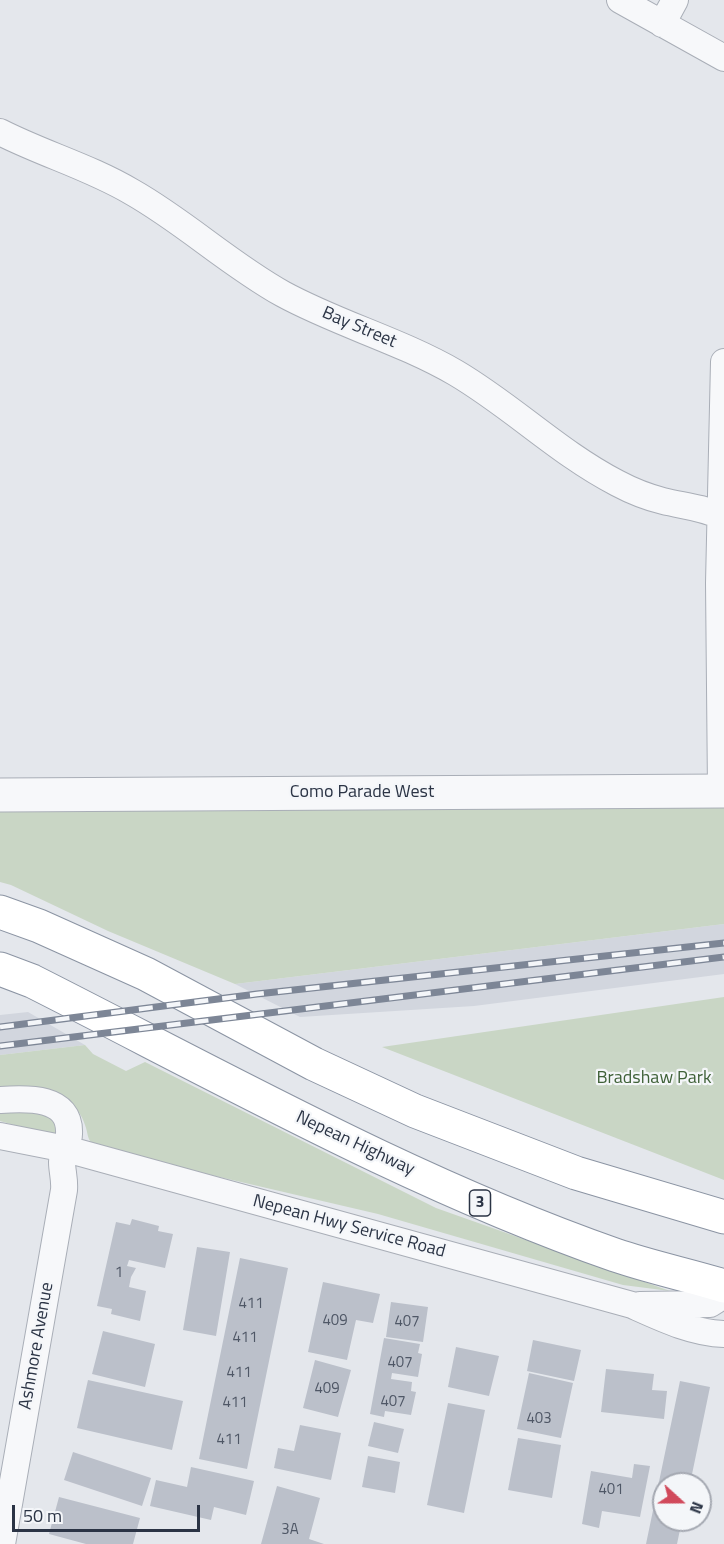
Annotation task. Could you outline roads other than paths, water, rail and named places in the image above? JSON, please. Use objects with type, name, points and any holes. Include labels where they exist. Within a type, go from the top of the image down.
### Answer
[{"type":"highway","points":[[0,912],[39,926],[146,974],[314,1064],[415,1111],[576,1173],[724,1217]]},
{"type":"highway","name":"Nepean Highway","points":[[0,969],[32,981],[247,1093],[470,1199],[616,1256],[724,1286]]},
{"type":"street","points":[[620,0],[724,58]]},
{"type":"street","points":[[663,24],[675,0]]},
{"type":"street","name":"Bay Street","points":[[0,132],[89,170],[131,191],[282,294],[408,349],[451,371],[613,481],[653,498],[700,508],[720,516]]},
{"type":"street","points":[[723,791],[720,516],[724,362]]},
{"type":"street","name":"Como Parade West","points":[[0,795],[723,791]]},
{"type":"street","name":"Ashmore Avenue","points":[[0,1100],[34,1099],[61,1109],[69,1125],[69,1135],[62,1162],[65,1178],[64,1190],[2,1544]]},
{"type":"street","name":"Nepean Hwy Service Road","points":[[0,1136],[66,1149],[632,1305],[672,1322],[710,1334],[724,1334]]},
{"type":"street","name":"Nepean Hwy Service Road","points":[[632,1305],[710,1304],[724,1295]]},
{"type":"railway","points":[[0,1027],[257,994],[724,943]]},
{"type":"railway","points":[[0,1046],[724,957]]},
{"type":"park label","name":"Bradshaw Park","points":[[654,1079]]}]
